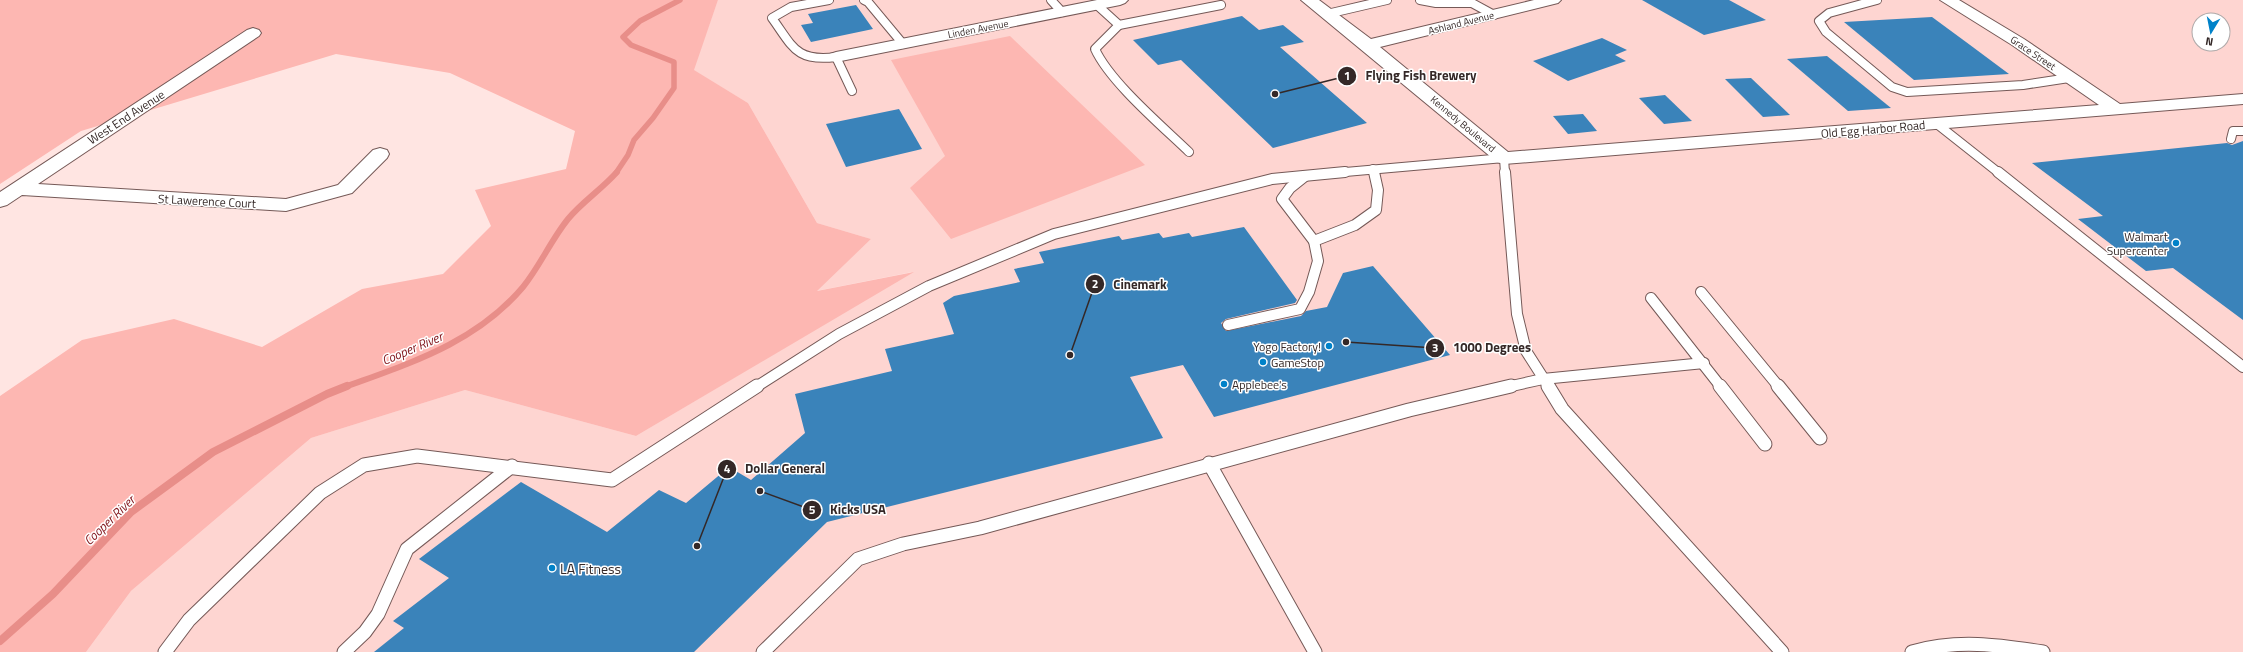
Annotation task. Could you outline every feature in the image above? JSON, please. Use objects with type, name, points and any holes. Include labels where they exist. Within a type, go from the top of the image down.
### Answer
[{"type":"street","name":"Linden Avenue","points":[[836,57],[1120,0]]},
{"type":"street","name":"Kennedy Boulevard","points":[[1309,0],[1368,45],[1504,158]]},
{"type":"street","name":"Ashland Avenue","points":[[1368,45],[1553,0]]},
{"type":"street","name":"Grace Street","points":[[1948,0],[2018,42],[2116,109]]},
{"type":"street","name":"West End Avenue","points":[[0,201],[253,33]]},
{"type":"street","name":"Old Egg Harbor Road","points":[[1504,158],[2243,99]]},
{"type":"street","name":"St Lawerence Court","points":[[18,189],[286,205],[346,189],[380,154]]},
{"type":"lane","points":[[829,0],[788,8],[777,12],[772,18],[801,56],[819,60],[836,57],[852,91]]},
{"type":"lane","points":[[864,0],[868,2],[903,44]]},
{"type":"lane","points":[[1051,0],[1062,12]]},
{"type":"lane","points":[[1327,14],[1387,0]]},
{"type":"lane","points":[[1420,0],[1436,2],[1472,2],[1494,14]]},
{"type":"lane","points":[[1877,0],[1828,13],[1819,21],[1826,32],[1892,87],[1907,92],[1928,92],[2023,85],[2069,78]]},
{"type":"lane","points":[[1189,152],[1109,71],[1096,54],[1095,49],[1119,25],[1221,4]]},
{"type":"lane","points":[[1098,5],[1119,25]]},
{"type":"lane","points":[[1938,124],[2243,367]]},
{"type":"lane","points":[[2231,139],[2234,131],[2243,131]]},
{"type":"lane","points":[[165,652],[189,620],[320,493],[364,465],[417,456],[512,466],[612,480],[839,334],[929,286],[1054,234],[1272,179],[1504,158],[1517,314],[1526,351],[1562,409],[1782,652]]},
{"type":"lane","points":[[1314,242],[1342,233],[1364,222],[1376,210],[1378,190],[1373,169]]},
{"type":"lane","points":[[1228,326],[1300,308],[1309,292],[1318,261],[1314,242],[1282,199],[1290,188],[1305,176]]},
{"type":"lane","points":[[1702,292],[1820,438]]},
{"type":"lane","points":[[1651,298],[1765,444]]},
{"type":"lane","points":[[763,652],[858,559],[903,544],[980,528],[1209,463],[1409,410],[1543,380],[1704,364]]},
{"type":"lane","points":[[1209,463],[1315,652]]},
{"type":"lane","points":[[344,652],[365,632],[381,609],[391,588],[397,566],[407,549],[512,466]]},
{"type":"lane","points":[[1912,652],[1929,646],[1970,641],[2043,652]]},
{"type":"shaded area","points":[[0,0],[718,0],[694,70],[748,103],[817,223],[871,239],[817,291],[914,272],[636,436],[465,390],[311,438],[131,591],[86,652],[0,652],[0,396],[82,340],[174,319],[262,347],[362,289],[443,274],[491,226],[475,190],[566,169],[575,131],[450,73],[336,54],[81,131],[0,184]]},
{"type":"shaded area","points":[[718,0],[2243,0],[2243,652],[86,652],[131,591],[311,438],[465,390],[636,436],[912,272],[816,291],[871,239],[817,223],[748,103],[693,70]]},
{"type":"shaded area","points":[[1010,36],[1145,165],[951,239],[910,188],[945,156],[891,60]]},
{"type":"building","points":[[1642,0],[1729,0],[1766,20],[1704,35]]},
{"type":"building","points":[[856,5],[873,29],[811,42],[801,25],[813,23],[808,14]]},
{"type":"building","points":[[1242,16],[1259,30],[1283,25],[1304,42],[1280,47],[1367,123],[1273,148],[1181,60],[1158,65],[1133,40]]},
{"type":"building","points":[[1932,17],[2009,74],[1914,80],[1844,22]]},
{"type":"building","points":[[1602,38],[1627,50],[1615,55],[1626,61],[1568,81],[1533,61]]},
{"type":"building","points":[[1827,56],[1891,108],[1848,111],[1787,59]]},
{"type":"building","points":[[1751,78],[1790,115],[1763,117],[1725,79]]},
{"type":"building","points":[[1665,95],[1692,121],[1664,124],[1639,98]]},
{"type":"building","points":[[899,109],[922,149],[846,167],[826,124]]},
{"type":"building","points":[[1583,114],[1597,131],[1568,134],[1553,116]]},
{"type":"building","name":"Walmart Supercenter","points":[[2243,141],[2243,320],[2173,268],[2146,271],[2078,219],[2103,216],[2032,163],[2227,143],[2232,145]]},
{"type":"building","points":[[1244,227],[1297,300],[1295,303],[1226,319],[1221,323],[1226,331],[1301,316],[1306,311],[1327,307],[1343,273],[1373,266],[1450,355],[1214,417],[1183,365],[1130,377],[1163,438],[827,522],[694,652],[374,652],[404,628],[393,621],[449,578],[419,559],[521,482],[607,532],[659,490],[686,503],[729,467],[751,480],[805,433],[795,394],[892,371],[885,349],[954,334],[943,303],[954,296],[1020,282],[1014,269],[1044,263],[1039,252],[1119,236],[1122,240],[1159,233],[1163,238],[1189,233],[1192,237]]},
{"type":"waterway","name":"Cooper River","points":[[616,173],[628,155],[634,140],[653,118],[674,88],[674,62],[631,45],[623,37],[640,21],[680,0]]},
{"type":"waterway","name":"Cooper River","points":[[345,387],[417,360],[441,349],[484,323],[505,306],[523,287],[568,219],[616,173]]},
{"type":"waterway","name":"Cooper River","points":[[0,641],[53,594],[131,512],[213,452],[327,394],[347,386]]},
{"type":"place","name":"Flying Fish Brewery","points":[[1275,94]]},
{"type":"place","name":"Walmart Supercenter","points":[[2176,243]]},
{"type":"place","name":"1000 Degrees","points":[[1346,342]]},
{"type":"place","name":"Yogo Factory!","points":[[1329,346]]},
{"type":"place","name":"Cinemark","points":[[1070,355]]},
{"type":"place","name":"GameStop","points":[[1263,362]]},
{"type":"place","name":"Applebee's","points":[[1224,384]]},
{"type":"place","name":"Kicks USA","points":[[760,491]]},
{"type":"place","name":"Dollar General","points":[[697,546]]},
{"type":"place","name":"LA Fitness","points":[[552,568]]}]
